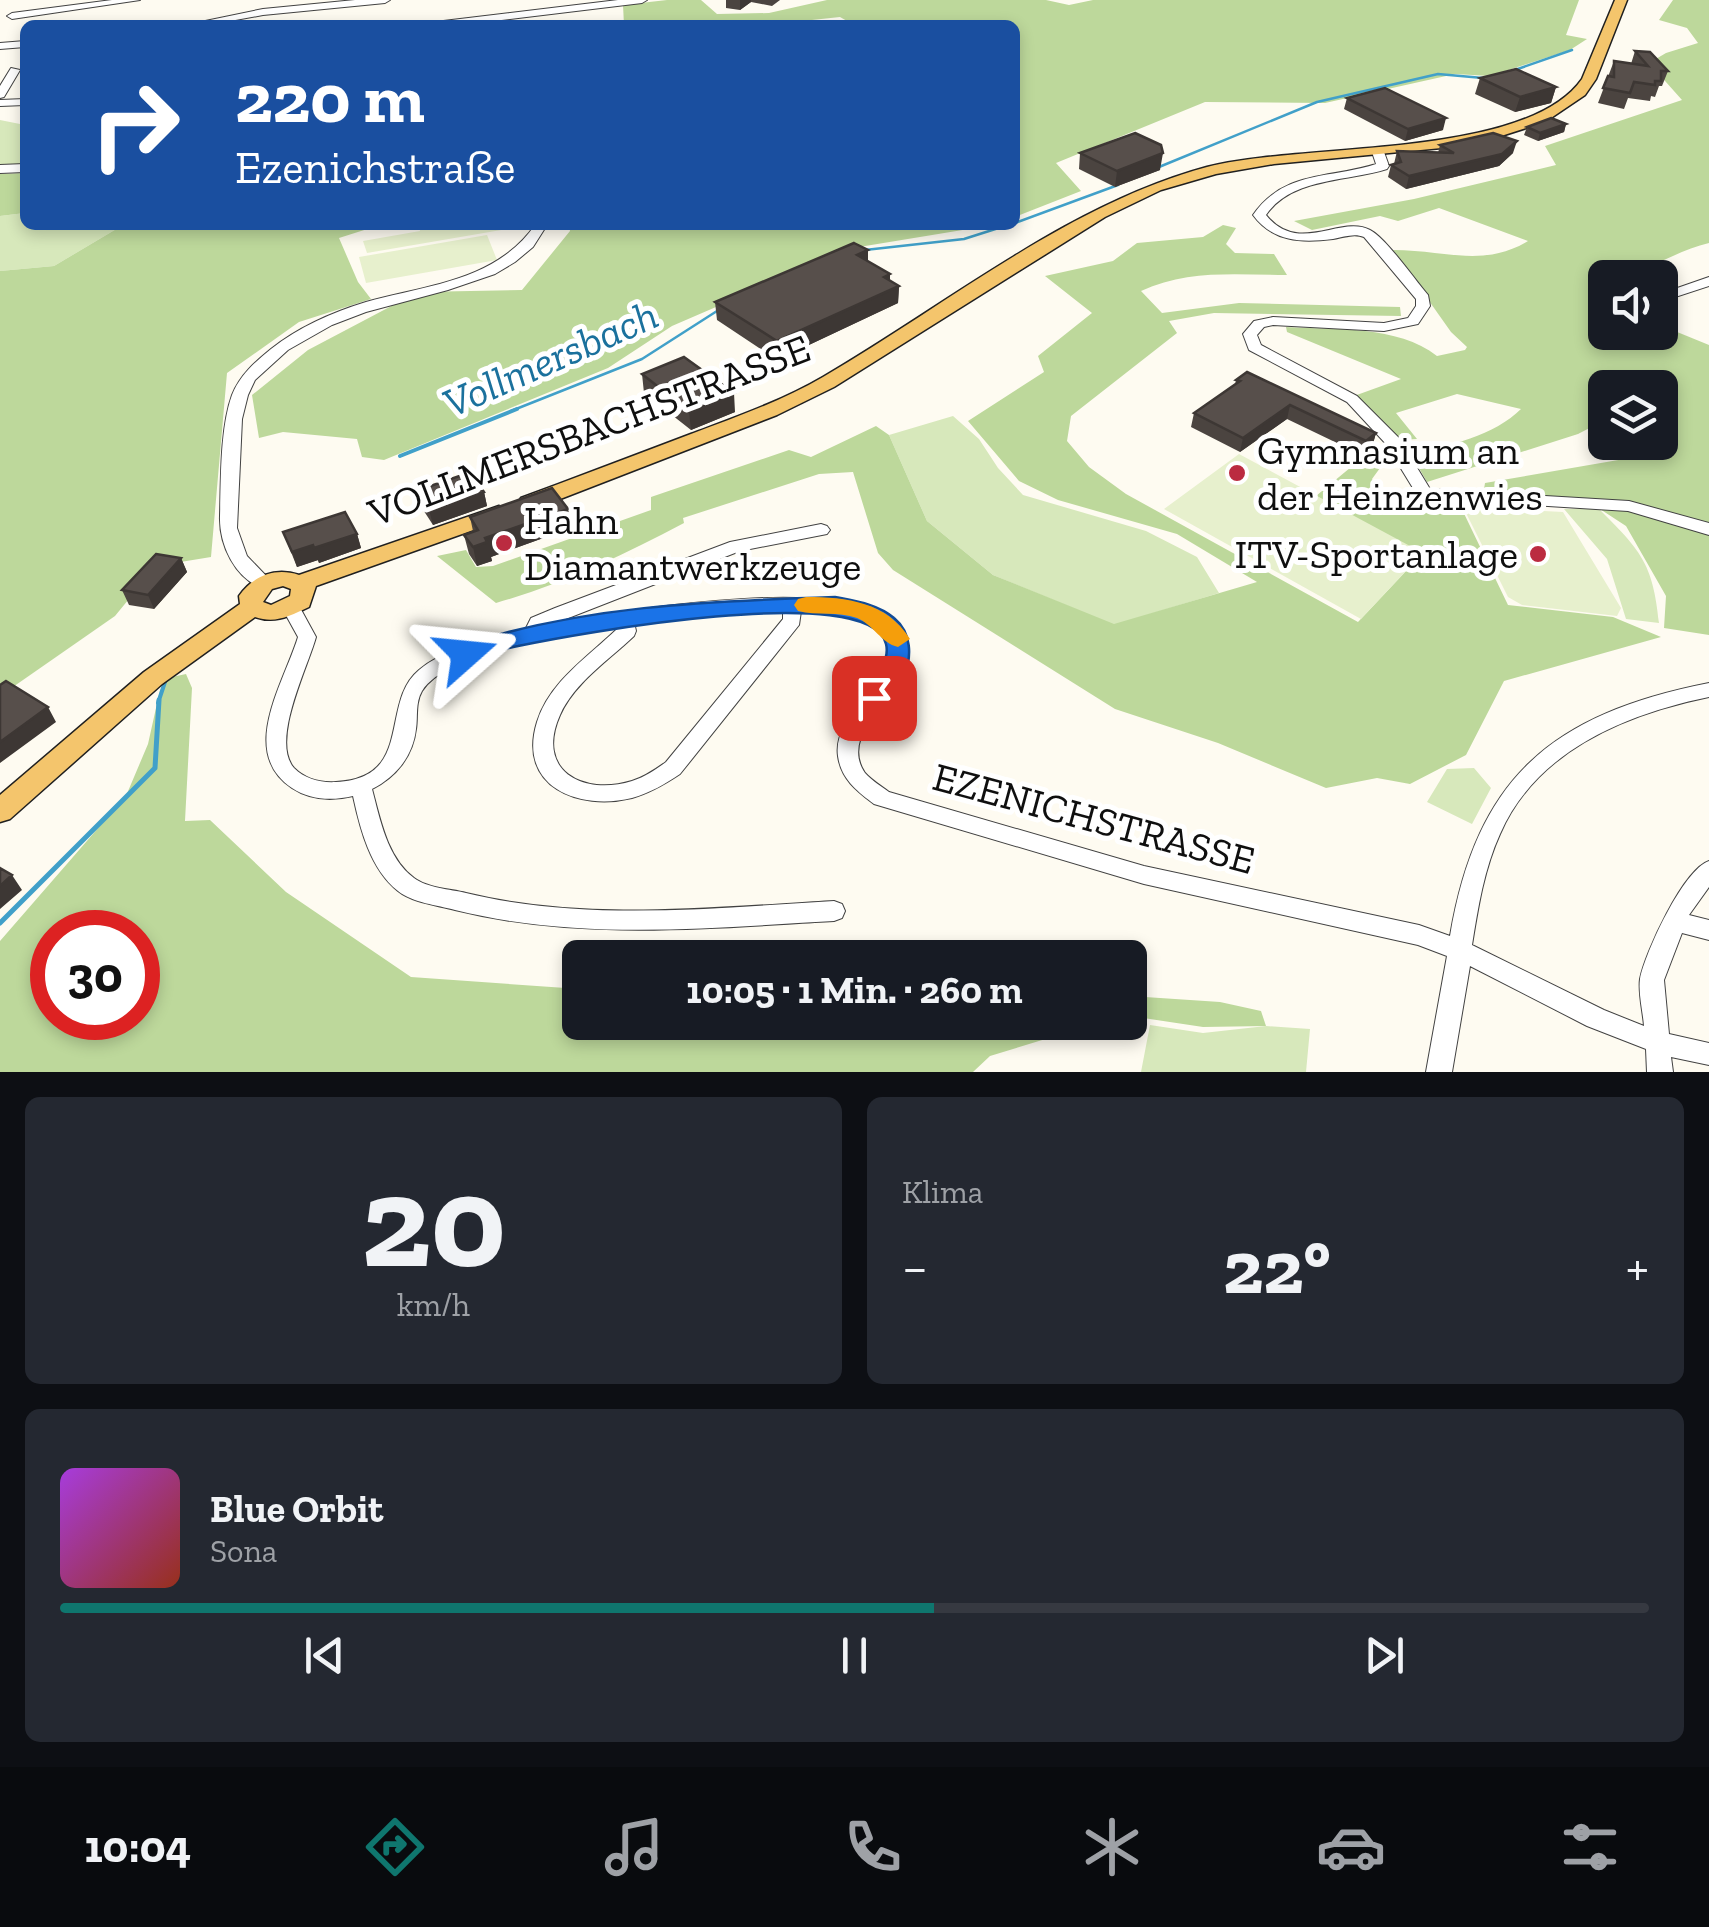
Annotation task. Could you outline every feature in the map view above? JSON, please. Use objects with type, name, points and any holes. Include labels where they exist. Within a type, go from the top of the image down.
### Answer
[{"type":"main road","name":"VOLLMERSBACHSTRASSE","points":[[264,583],[284,578],[302,582],[570,488],[770,411],[827,382],[1099,214],[1144,191],[1230,166],[1473,140],[1540,119],[1564,105],[1589,79],[1621,0]]},
{"type":"main road","points":[[252,607],[272,614],[291,608],[304,597],[302,582]]},
{"type":"main road","points":[[252,607],[251,596],[264,583]]},
{"type":"main road","points":[[0,812],[152,679],[212,632],[252,607]]},
{"type":"street","points":[[12,16],[135,0]]},
{"type":"street","points":[[258,9],[268,0]]},
{"type":"street","points":[[213,20],[258,9],[385,0]]},
{"type":"street","points":[[491,20],[590,3],[642,0]]},
{"type":"street","points":[[0,99],[15,70]]},
{"type":"street","points":[[1378,152],[1384,166],[1300,185],[1264,205],[1259,215],[1268,227],[1298,237],[1359,230],[1369,234],[1423,298],[1423,306],[1413,320],[1384,326],[1273,321],[1259,324],[1250,334],[1254,347],[1352,399],[1393,441],[1426,494],[1629,506],[1709,528]]},
{"type":"street","points":[[264,583],[238,563],[229,540],[237,412],[244,386],[259,365],[289,343],[339,318],[490,271],[533,242],[538,230]]},
{"type":"street","points":[[1678,292],[1709,281]]},
{"type":"street","points":[[533,634],[538,623],[562,612],[736,546],[821,530]]},
{"type":"street","points":[[624,618],[627,631],[560,697],[546,722],[542,750],[553,777],[576,792],[605,796],[657,783],[792,620],[792,605]]},
{"type":"street","name":"EZENICHSTRASSE","points":[[361,786],[398,755],[405,703],[414,687],[428,673],[466,654],[533,634],[624,618],[835,605],[865,612],[885,623],[900,649],[893,672],[855,725],[850,741],[848,760],[854,773],[882,798],[1144,876],[1419,935],[1459,948]]},
{"type":"street","points":[[291,608],[307,637],[282,708],[275,743],[278,762],[292,780],[313,789],[334,791],[361,786],[382,856],[406,886],[495,913],[610,921],[834,911]]},
{"type":"street","points":[[1439,1072],[1476,867],[1511,792],[1554,751],[1616,713],[1644,702],[1709,690]]},
{"type":"street","points":[[1660,1072],[1652,980],[1674,921],[1709,870]]},
{"type":"street","points":[[1674,921],[1709,930]]},
{"type":"street","points":[[1459,948],[1568,1004],[1660,1044],[1709,1054]]},
{"type":"green space","points":[[701,0],[717,14],[769,13],[827,0],[1046,0],[1069,5],[1093,0],[1579,0],[1566,35],[1587,39],[1570,50],[1490,76],[1455,74],[1325,103],[1205,102],[1056,163],[1081,191],[1020,215],[1020,20],[624,20],[623,5]]},
{"type":"green space","points":[[1673,0],[1709,0],[1709,243],[1663,260],[1588,260],[1588,350],[1678,350],[1678,332],[1709,345],[1709,635],[1664,628],[1666,596],[1626,526],[1583,498],[1501,495],[1484,489],[1485,483],[1618,460],[1678,460],[1678,370],[1588,370],[1588,429],[1427,482],[1408,449],[1468,439],[1521,409],[1457,394],[1396,413],[1417,439],[1401,440],[1354,396],[1401,379],[1287,332],[1286,327],[1385,334],[1437,356],[1465,350],[1467,347],[1451,332],[1393,250],[1479,256],[1528,241],[1439,208],[1398,221],[1380,216],[1312,230],[1294,221],[1414,199],[1556,165],[1545,146],[1682,100],[1649,63],[1698,43],[1687,28],[1659,20]]},
{"type":"green space","points":[[0,120],[20,124],[20,165],[0,166]]},
{"type":"green space","points":[[20,173],[20,214],[0,216],[0,174]]},
{"type":"green space","points":[[20,214],[20,230],[115,230],[54,266],[0,271],[0,216]]},
{"type":"green space","points":[[1223,225],[1236,228],[1226,244],[1235,253],[1274,254],[1287,275],[1195,276],[1141,291],[1162,313],[1239,303],[1400,307],[1401,316],[1214,313],[1169,321],[1177,333],[1071,416],[1067,441],[1089,467],[1126,494],[1358,622],[1422,554],[1316,496],[1362,458],[1380,468],[1372,479],[1387,494],[1410,500],[1458,501],[1508,605],[1613,617],[1661,637],[1504,681],[1466,755],[1410,784],[1377,778],[1326,788],[1218,743],[1115,709],[893,570],[878,553],[853,472],[819,474],[683,518],[684,523],[615,557],[496,603],[437,556],[466,550],[476,567],[493,566],[651,510],[651,497],[789,450],[811,457],[876,426],[889,435],[927,521],[993,575],[1114,624],[1257,582],[1177,534],[1058,500],[1019,481],[968,421],[1044,372],[1038,356],[1092,313],[1045,276],[1113,261],[1137,243],[1203,237]]},
{"type":"green space","points":[[115,230],[364,230],[339,238],[358,282],[371,299],[299,322],[227,373],[211,557],[156,566],[115,616],[0,696],[0,271],[54,266]]},
{"type":"green space","points":[[501,230],[367,253],[363,241],[420,231]]},
{"type":"green space","points":[[963,230],[853,248],[672,326],[608,368],[384,460],[362,457],[357,439],[283,432],[259,438],[252,395],[308,350],[418,292],[522,290],[570,231]]},
{"type":"green space","points":[[487,235],[497,260],[366,283],[359,257]]},
{"type":"green space","points":[[953,416],[979,439],[1023,495],[1146,531],[1197,557],[1219,593],[1114,625],[993,575],[927,521],[889,435]]},
{"type":"green space","points":[[1239,454],[1423,553],[1361,619],[1164,509]]},
{"type":"green space","name":"ITV-Sportanlage","points":[[1463,507],[1563,512],[1621,608],[1617,616],[1522,605],[1508,597]]},
{"type":"green space","points":[[1598,508],[1642,558],[1653,585],[1659,623],[1626,619],[1607,559],[1564,509]]},
{"type":"green space","points":[[186,674],[192,688],[185,821],[210,820],[286,892],[411,977],[562,988],[562,1040],[1042,1040],[990,1056],[973,1072],[0,1072],[0,941],[126,796],[148,744],[160,690],[172,677]]},
{"type":"green space","points":[[1474,768],[1491,788],[1472,824],[1427,802],[1447,769]]},
{"type":"green space","points":[[1147,997],[1220,1002],[1261,1011],[1266,1026],[1203,1027],[1147,1019]]},
{"type":"green space","points":[[1150,1025],[1203,1033],[1266,1026],[1310,1029],[1306,1072],[1141,1072]]},
{"type":"building","points":[[1635,51],[1650,52],[1668,71],[1661,71],[1661,81],[1655,81],[1655,85],[1634,82],[1630,93],[1603,88],[1608,76],[1614,77],[1614,61],[1648,66]]},
{"type":"building","points":[[1516,69],[1556,87],[1520,97],[1480,78]]},
{"type":"building","points":[[1385,88],[1446,118],[1408,129],[1347,98]]},
{"type":"building","points":[[1551,118],[1566,124],[1540,133],[1527,127]]},
{"type":"building","points":[[1135,133],[1161,145],[1163,153],[1117,171],[1080,153]]},
{"type":"building","points":[[1493,133],[1517,141],[1502,154],[1409,176],[1391,165],[1401,162],[1397,151],[1454,153],[1440,145]]},
{"type":"building","points":[[854,243],[868,250],[857,255],[890,274],[884,277],[899,286],[777,341],[715,302]]},
{"type":"building","points":[[684,357],[734,393],[689,411],[642,374]]},
{"type":"building","points":[[1247,372],[1376,433],[1366,441],[1290,405],[1243,438],[1194,413]]},
{"type":"building","points":[[471,472],[484,492],[429,510],[416,491]]},
{"type":"building","points":[[552,488],[568,509],[485,538],[487,542],[473,547],[464,535],[478,530],[470,517]]},
{"type":"building","points":[[345,512],[357,534],[292,552],[283,532]]},
{"type":"building","points":[[156,554],[181,558],[148,595],[122,590]]},
{"type":"building","points":[[6,681],[48,707],[0,742],[0,685]]},
{"type":"building","points":[[0,868],[12,875],[0,886]]},
{"type":"waterway","name":"Vollmersbach","points":[[1512,71],[1572,50]]},
{"type":"waterway","name":"Vollmersbach","points":[[1159,167],[1317,102],[1438,74],[1483,78]]},
{"type":"waterway","name":"Vollmersbach","points":[[1020,221],[1118,185]]},
{"type":"waterway","name":"Vollmersbach","points":[[865,250],[964,239],[992,230]]},
{"type":"waterway","name":"Vollmersbach","points":[[511,411],[642,359],[717,311]]},
{"type":"waterway","name":"Vollmersbach","points":[[400,456],[517,409]]},
{"type":"waterway","name":"Vollmersbach","points":[[159,700],[166,679]]},
{"type":"waterway","name":"Vollmersbach","points":[[0,923],[155,768],[159,700]]},
{"type":"slow traffic","points":[[806,605],[835,605],[865,612],[885,623],[898,639]]},
{"type":"place","name":"Gymnasium an der Heinzenwies","points":[[1237,473]]},
{"type":"place","name":"Hahn Diamantwerkzeuge","points":[[504,543]]},
{"type":"place","name":"ITV-Sportanlage","points":[[1538,554]]},
{"type":"route","points":[[466,654],[509,639],[624,618],[705,609],[835,605],[865,612],[885,623],[897,638],[900,649],[893,672],[874,698]]}]
